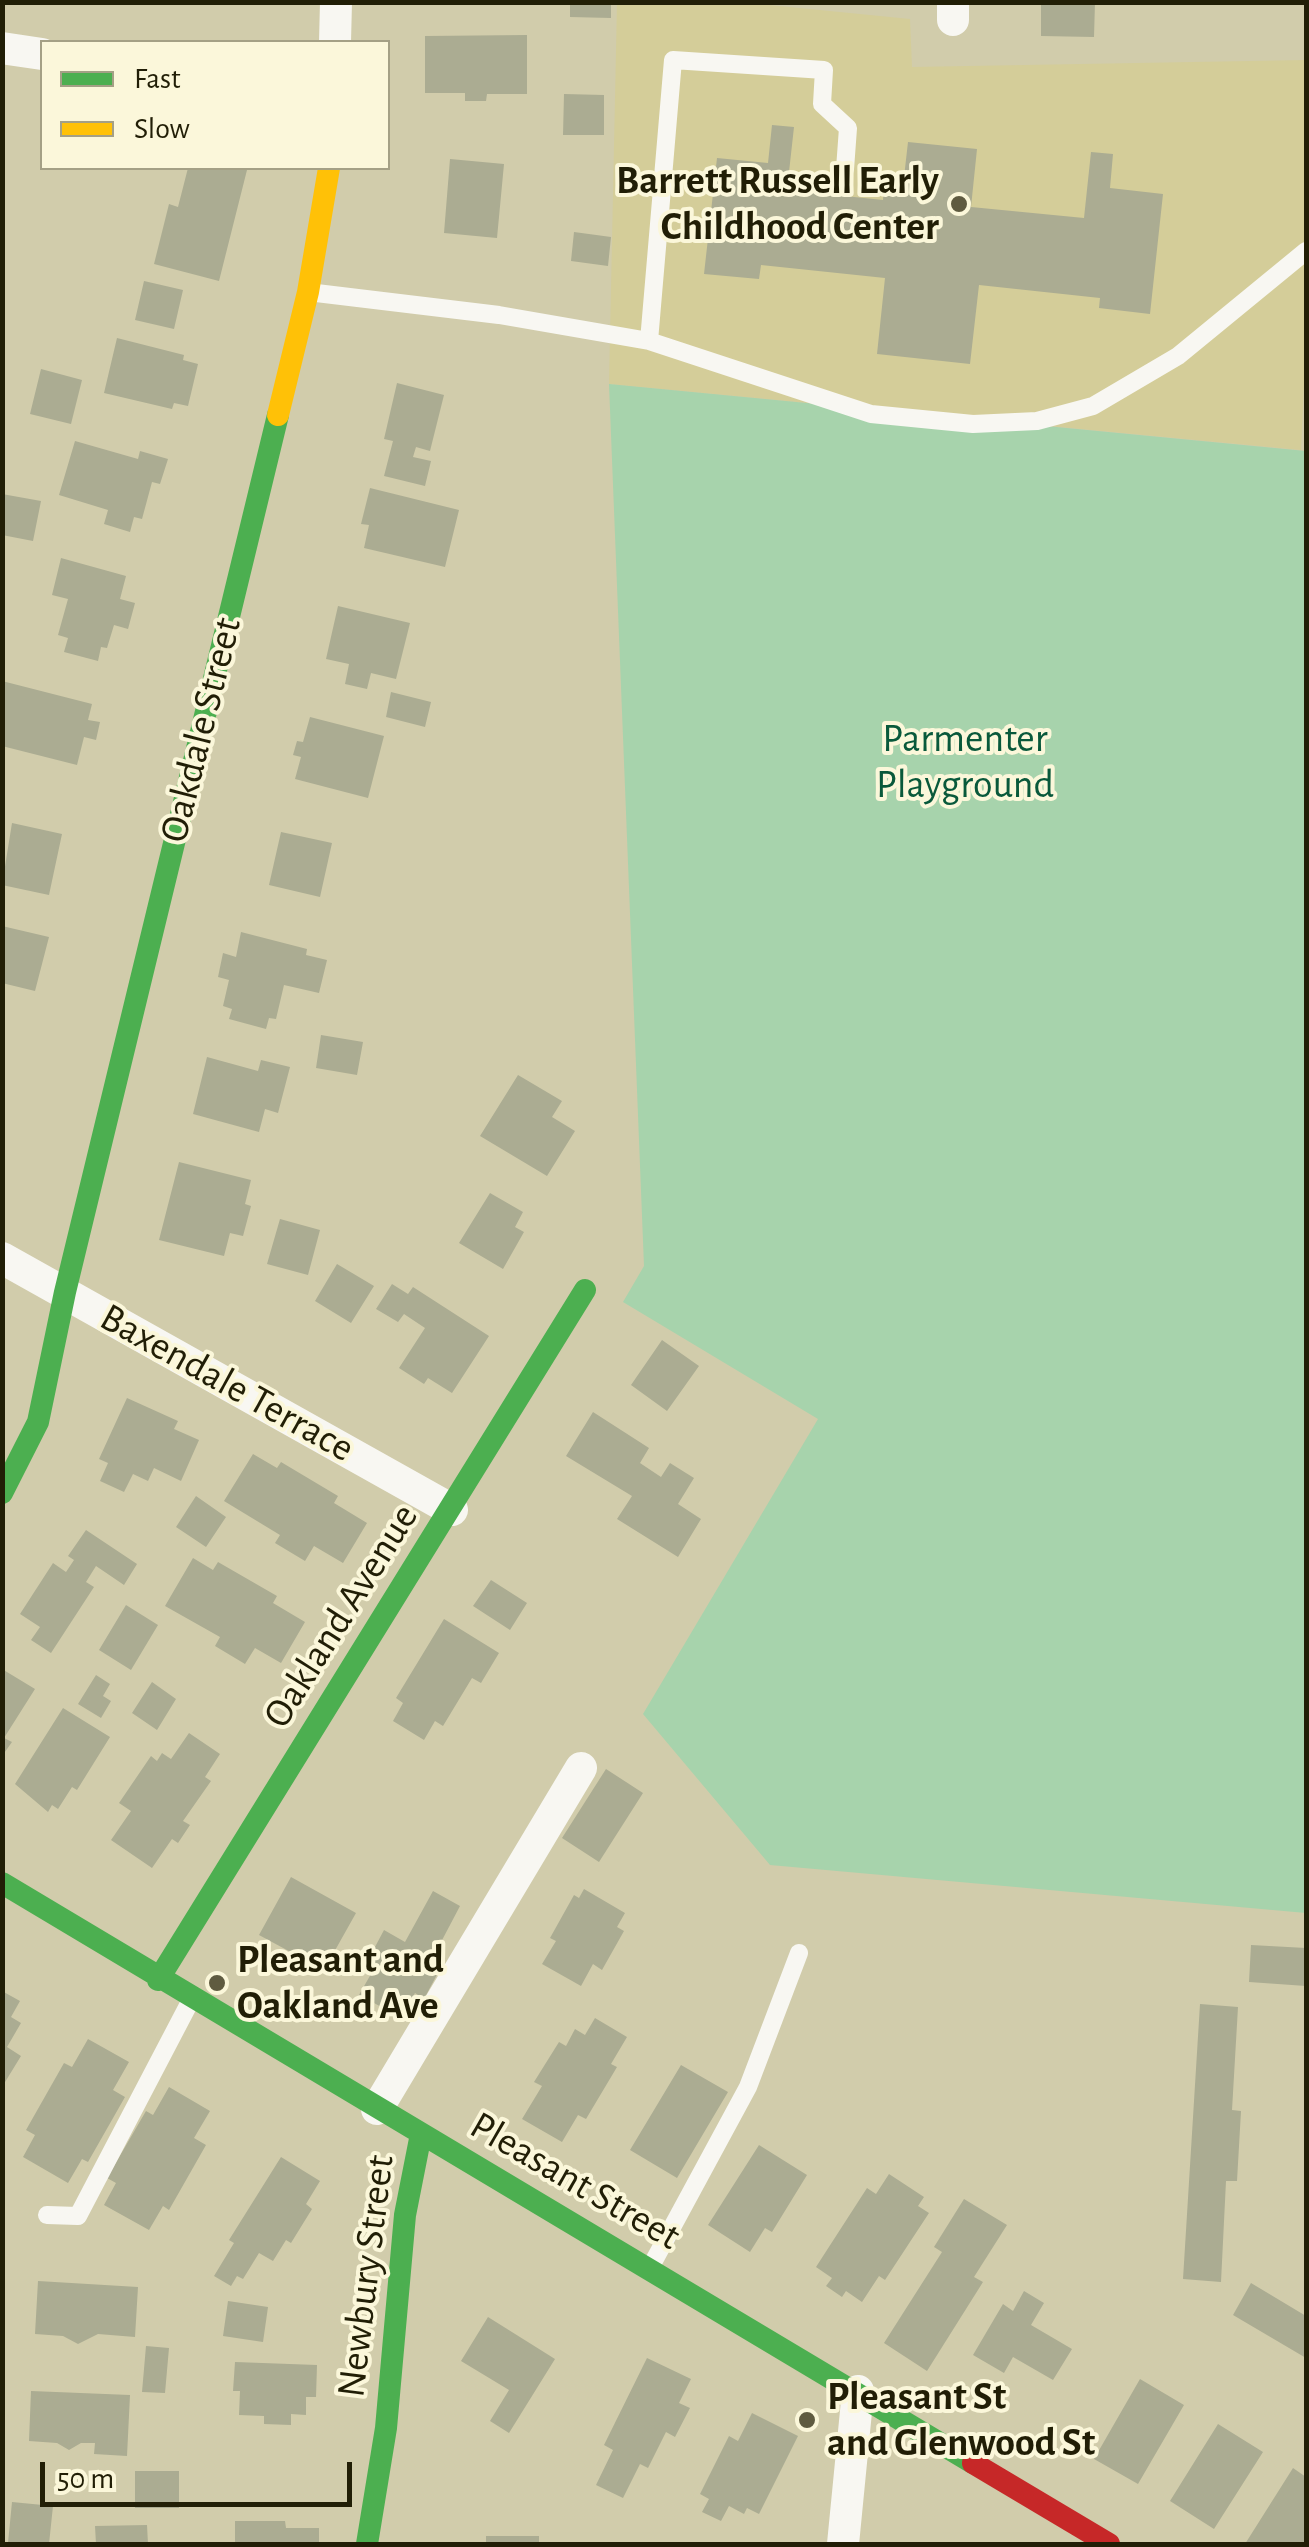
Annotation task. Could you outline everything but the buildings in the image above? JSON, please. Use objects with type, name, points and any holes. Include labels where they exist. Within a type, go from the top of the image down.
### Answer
[{"type":"street","points":[[335,40],[336,2]]},
{"type":"street","points":[[2,48],[40,54]]},
{"type":"street","name":"Oakdale Street","points":[[2,1493],[38,1422],[65,1292],[308,292],[329,170]]},
{"type":"street","name":"Baxendale Terrace","points":[[2,1258],[452,1510]]},
{"type":"street","name":"Oakland Avenue","points":[[158,1980],[585,1290]]},
{"type":"street","points":[[377,2108],[581,1768]]},
{"type":"street","name":"Pleasant Street","points":[[2,1883],[158,1980],[858,2391],[1108,2544]]},
{"type":"street","name":"Newbury Street","points":[[368,2544],[386,2428],[405,2215],[420,2134]]},
{"type":"street","points":[[843,2544],[858,2391]]},
{"type":"lane","points":[[649,342],[674,60],[824,70],[822,104],[848,128],[845,169]]},
{"type":"lane","points":[[308,292],[499,315],[649,342],[871,414],[973,424],[1037,421],[1092,406],[1178,356],[1306,251]]},
{"type":"lane","points":[[650,2268],[748,2087],[799,1953]]},
{"type":"lane","points":[[47,2216],[78,2216],[191,1999]]},
{"type":"shaded area","name":"Barrett Russell Early Childhood Center","points":[[617,3],[749,3],[910,19],[912,67],[1306,60],[1306,340],[1301,450],[609,384]]},
{"type":"green space","name":"Parmenter Playground","points":[[609,384],[1306,451],[1306,1913],[770,1865],[643,1714],[818,1419],[623,1302],[644,1266]]},
{"type":"traffic: fast","points":[[2,1493],[38,1422],[65,1292],[278,415]]},
{"type":"traffic: fast","points":[[158,1980],[585,1290]]},
{"type":"traffic: fast","points":[[2,1883],[973,2463]]},
{"type":"traffic: fast","points":[[367,2544],[386,2428],[405,2215],[421,2134]]},
{"type":"traffic: slow","points":[[278,415],[308,292],[329,170]]},
{"type":"traffic: jam","points":[[973,2463],[1109,2544]]},
{"type":"place","name":"Barrett Russell Early Childhood Center","points":[[959,204]]},
{"type":"place","name":"Pleasant and Oakland Ave","points":[[217,1983]]},
{"type":"place","name":"Pleasant St and Glenwood St","points":[[807,2420]]}]
